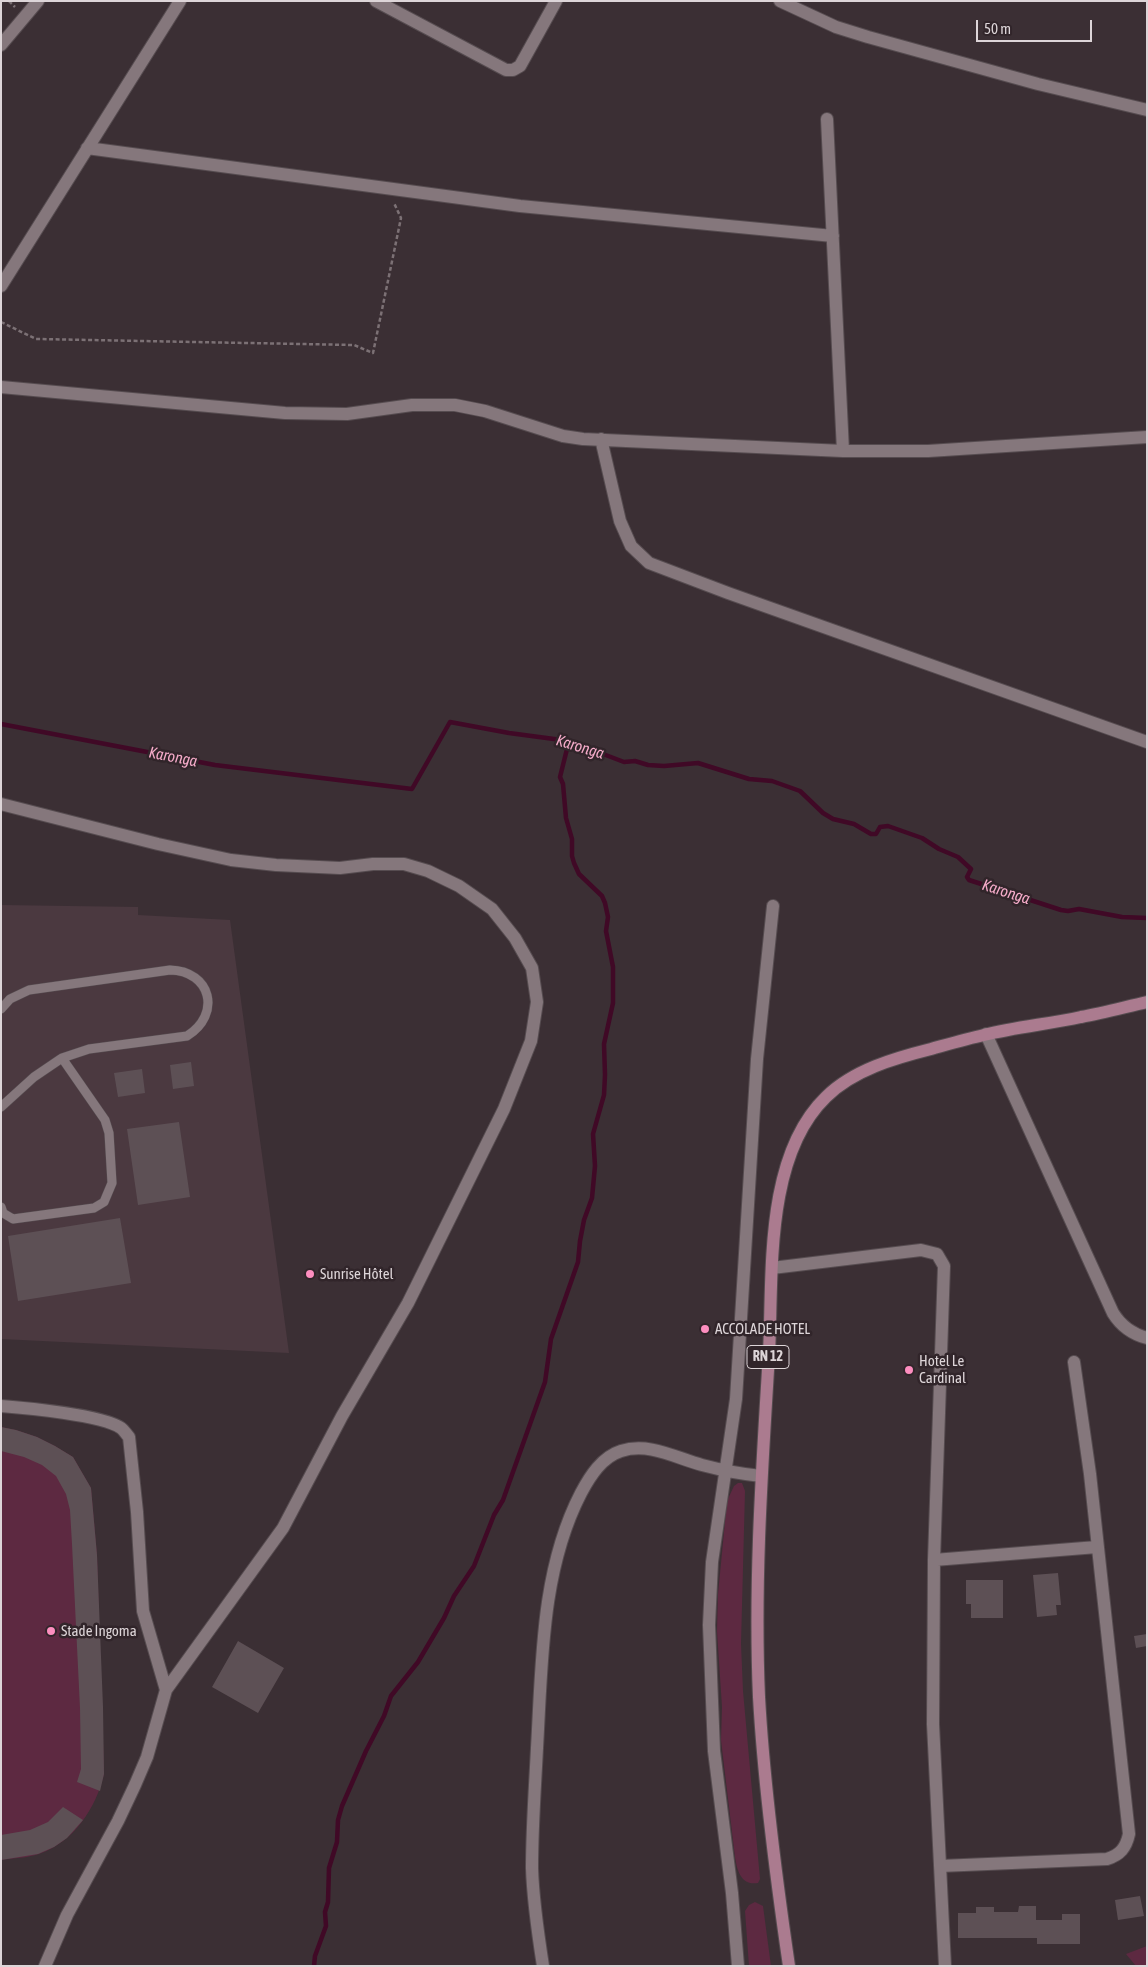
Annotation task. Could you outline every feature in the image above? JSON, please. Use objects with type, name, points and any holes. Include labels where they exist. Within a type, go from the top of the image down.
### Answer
[{"type":"main road","name":"RN 12","points":[[788,1966],[764,1771],[758,1623],[761,1476],[772,1268],[778,1205],[785,1167],[803,1122],[827,1095],[853,1078],[881,1064],[986,1034],[1082,1017],[1147,1002]]},
{"type":"street","points":[[1,45],[38,1]]},
{"type":"street","points":[[1,286],[180,1]]},
{"type":"street","points":[[376,1],[506,70],[513,70],[520,66],[556,1]]},
{"type":"street","points":[[780,1],[836,28],[1038,84],[1147,110]]},
{"type":"street","points":[[827,119],[843,452]]},
{"type":"street","points":[[87,148],[520,206],[833,236]]},
{"type":"street","points":[[1,387],[285,413],[347,414],[412,405],[454,405],[485,411],[563,436],[843,452],[928,450],[1147,437]]},
{"type":"street","points":[[601,439],[620,521],[631,546],[649,563],[728,593],[1147,742]]},
{"type":"street","points":[[1,804],[149,842],[231,860],[276,865],[340,868],[373,864],[404,864],[428,871],[459,886],[492,909],[515,938],[532,968],[536,1002],[531,1041],[504,1109],[408,1303],[342,1416],[283,1528],[166,1690],[147,1757],[135,1785],[118,1821],[67,1915],[45,1966]]},
{"type":"street","points":[[738,1966],[732,1893],[714,1752],[709,1625],[712,1562],[736,1399],[757,1059],[773,906]]},
{"type":"street","points":[[986,1034],[1113,1313],[1125,1328],[1147,1338]]},
{"type":"street","points":[[772,1268],[921,1250],[937,1254],[944,1266],[934,1560],[933,1724],[945,1966]]},
{"type":"street","points":[[940,1866],[1107,1858],[1120,1853],[1129,1834],[1090,1474],[1074,1362]]},
{"type":"street","points":[[1,1406],[50,1411],[96,1420],[122,1428],[129,1436],[137,1512],[142,1611],[166,1690]]},
{"type":"street","points":[[543,1966],[534,1903],[532,1869],[542,1671],[550,1594],[562,1542],[572,1512],[594,1472],[605,1459],[621,1451],[637,1448],[652,1449],[726,1471],[761,1476]]},
{"type":"street","points":[[934,1560],[1097,1547]]},
{"type":"lane","points":[[1,1009],[10,999],[29,990],[170,970],[180,970],[191,974],[205,988],[208,998],[208,1010],[203,1023],[187,1036],[89,1049],[62,1058],[34,1076],[1,1107]]},
{"type":"lane","points":[[1,1207],[4,1213],[13,1219],[28,1218],[94,1208],[104,1202],[108,1193],[112,1183],[111,1148],[105,1120],[62,1058]]},
{"type":"path","points":[[1,322],[36,338],[354,345],[373,352],[400,218],[388,189]]},
{"type":"shaded area","points":[[1,905],[138,907],[138,915],[230,920],[289,1353],[1,1339]]},
{"type":"shaded area","name":"Stade Ingoma","points":[[1,1427],[37,1437],[73,1457],[91,1488],[97,1555],[104,1774],[89,1811],[82,1822],[63,1841],[52,1849],[39,1854],[1,1860]]},
{"type":"shaded area","points":[[742,1483],[745,1491],[741,1644],[743,1691],[760,1879],[758,1883],[744,1880],[737,1867],[721,1740],[722,1707],[717,1631],[718,1594],[727,1501],[734,1486]]},
{"type":"shaded area","points":[[755,1902],[763,1906],[771,1966],[749,1966],[745,1911],[749,1905]]},
{"type":"shaded area","points":[[1147,1946],[1147,1966],[1136,1966],[1126,1954]]},
{"type":"building","points":[[191,1062],[194,1086],[173,1089],[170,1065]]},
{"type":"building","points":[[142,1069],[145,1093],[118,1097],[114,1073]]},
{"type":"building","points":[[179,1122],[190,1197],[138,1205],[127,1129]]},
{"type":"building","points":[[120,1218],[131,1283],[18,1301],[8,1236]]},
{"type":"building","points":[[1,1427],[37,1437],[73,1457],[91,1488],[97,1555],[103,1707],[104,1774],[100,1791],[77,1782],[81,1769],[80,1708],[70,1510],[66,1494],[56,1476],[42,1465],[24,1457],[1,1451]]},
{"type":"building","points":[[1058,1573],[1061,1605],[1056,1605],[1057,1615],[1037,1617],[1033,1575]]},
{"type":"building","points":[[966,1580],[1003,1580],[1003,1618],[971,1618],[971,1604],[966,1604]]},
{"type":"building","points":[[1147,1634],[1147,1646],[1136,1648],[1134,1636]]},
{"type":"building","points":[[238,1641],[284,1668],[258,1713],[212,1687]]},
{"type":"building","points":[[63,1807],[83,1820],[67,1838],[54,1847],[38,1854],[1,1860],[1,1835],[30,1830],[48,1822]]},
{"type":"building","points":[[1140,1896],[1144,1916],[1118,1920],[1115,1900]]},
{"type":"building","points":[[1019,1906],[1036,1906],[1036,1920],[1062,1920],[1062,1914],[1080,1914],[1080,1944],[1037,1944],[1037,1938],[958,1938],[958,1913],[976,1913],[976,1907],[994,1907],[994,1912],[1018,1912]]},
{"type":"waterway","name":"Karonga","points":[[1,724],[215,765],[412,789],[450,722],[509,733],[569,741],[624,762],[635,761],[648,765],[664,766],[698,763],[749,779],[772,781],[800,791],[823,813],[833,819],[854,824],[871,834],[876,834],[880,827],[888,826],[922,838],[939,849],[958,857],[971,869],[967,877],[969,880],[1061,910],[1079,909],[1122,917],[1147,918]]},
{"type":"waterway","points":[[314,1966],[315,1956],[326,1926],[325,1912],[328,1902],[329,1868],[337,1842],[338,1820],[342,1806],[366,1751],[384,1716],[391,1696],[418,1662],[444,1618],[454,1596],[474,1566],[494,1515],[503,1500],[545,1382],[551,1339],[578,1262],[584,1220],[592,1198],[595,1166],[593,1134],[604,1095],[604,1044],[613,1003],[613,967],[606,931],[608,917],[605,903],[602,896],[579,874],[572,856],[572,839],[566,818],[563,784],[560,777],[569,741]]},
{"type":"place","name":"Sunrise Hôtel","points":[[310,1274]]},
{"type":"place","name":"ACCOLADE HOTEL","points":[[705,1329]]},
{"type":"place","name":"Hotel Le Cardinal","points":[[909,1370]]},
{"type":"place","name":"Stade Ingoma","points":[[51,1631]]}]
